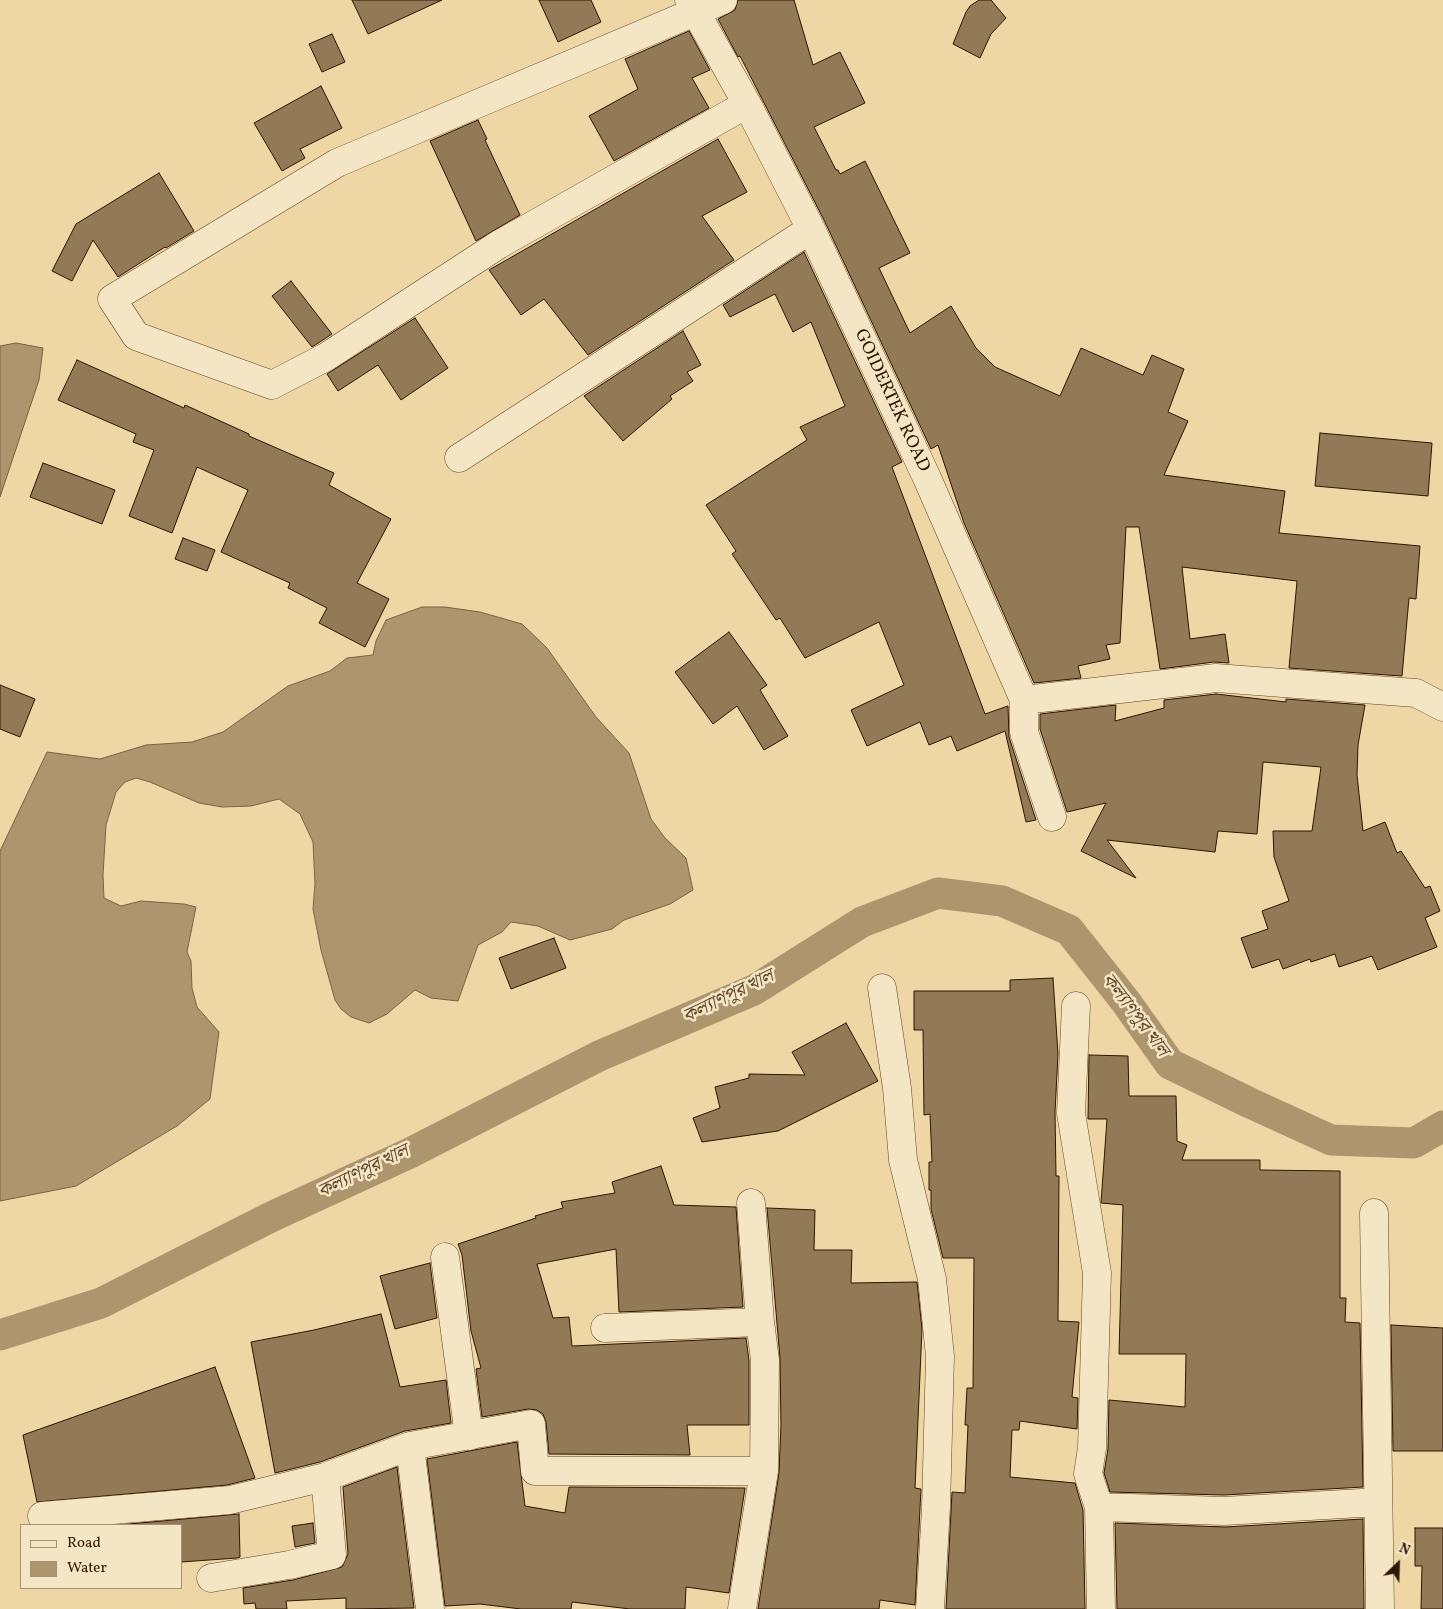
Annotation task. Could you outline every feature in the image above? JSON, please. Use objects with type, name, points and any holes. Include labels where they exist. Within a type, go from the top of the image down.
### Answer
[{"type":"street","points":[[723,0],[692,6],[337,163],[112,299],[136,336],[272,386],[326,358],[498,245],[747,104]]},
{"type":"street","name":"GOIDERTEK ROAD","points":[[692,6],[747,104],[811,229],[927,478],[1024,700],[1024,732],[1052,817]]},
{"type":"street","points":[[460,458],[811,229]]},
{"type":"street","points":[[1024,700],[1216,678],[1416,693],[1443,708]]},
{"type":"street","points":[[882,988],[897,1088],[902,1160],[932,1279],[940,1356],[936,1508],[930,1609]]},
{"type":"street","points":[[1076,1006],[1072,1113],[1097,1273],[1092,1448],[1088,1474],[1099,1507],[1102,1609]]},
{"type":"street","points":[[742,1609],[764,1471],[765,1360],[760,1322],[751,1203]]},
{"type":"street","points":[[1374,1212],[1380,1609]]},
{"type":"street","points":[[446,1257],[469,1436]]},
{"type":"street","points":[[606,1328],[760,1322]]},
{"type":"street","points":[[42,1516],[230,1500],[326,1477],[410,1446],[532,1424],[535,1471],[764,1471]]},
{"type":"street","points":[[410,1446],[430,1609]]},
{"type":"street","points":[[211,1578],[289,1565],[332,1555],[326,1477]]},
{"type":"street","points":[[1099,1507],[1224,1511],[1378,1502]]},
{"type":"water","points":[[16,343],[43,348],[39,380],[0,497],[0,346]]},
{"type":"water","points":[[422,607],[445,607],[480,612],[522,624],[547,648],[596,717],[629,753],[651,819],[665,838],[686,858],[693,890],[670,904],[624,920],[612,929],[570,940],[538,926],[511,922],[502,932],[478,945],[458,1001],[431,998],[415,990],[387,1014],[369,1023],[351,1017],[341,1009],[335,1000],[321,950],[313,909],[315,884],[313,842],[300,814],[279,799],[251,806],[222,807],[199,803],[136,778],[125,782],[116,792],[106,825],[103,875],[104,898],[121,906],[141,901],[184,904],[196,907],[187,952],[191,961],[192,988],[197,1007],[219,1032],[210,1099],[177,1126],[76,1186],[0,1201],[0,851],[47,752],[100,759],[146,745],[192,742],[223,732],[288,686],[330,671],[347,658],[373,655],[376,641],[386,620]]},
{"type":"building","points":[[352,0],[442,0],[368,34]]},
{"type":"building","points":[[539,0],[591,0],[601,22],[558,42]]},
{"type":"building","points":[[738,0],[794,0],[813,65],[840,52],[865,103],[814,127],[836,170],[840,174],[865,161],[910,253],[879,268],[910,333],[951,306],[976,348],[995,367],[1060,396],[1081,348],[1143,375],[1152,355],[1184,369],[1168,412],[1188,421],[1164,475],[1285,491],[1279,533],[1420,546],[1416,599],[1409,598],[1402,676],[1289,668],[1297,581],[1182,567],[1190,639],[1225,634],[1229,663],[1214,662],[1160,669],[1139,527],[1126,527],[1120,643],[1106,645],[1110,659],[1078,666],[1081,678],[1034,683],[964,523],[938,445],[931,449],[825,222],[740,56],[738,57],[718,19],[735,10]]},
{"type":"building","points":[[979,0],[991,0],[1006,18],[991,34],[980,58],[953,44],[966,12],[970,6]]},
{"type":"building","points":[[689,31],[710,70],[692,78],[709,108],[614,161],[589,116],[638,89],[625,59]]},
{"type":"building","points":[[332,34],[345,62],[322,72],[309,44]]},
{"type":"building","points":[[321,86],[342,128],[300,149],[305,158],[282,171],[254,123]]},
{"type":"building","points":[[478,120],[487,139],[485,140],[520,215],[476,241],[430,141]]},
{"type":"building","points":[[718,139],[747,192],[702,216],[734,260],[588,355],[544,299],[521,315],[489,270]]},
{"type":"building","points":[[159,173],[194,231],[118,277],[93,240],[72,281],[52,271],[76,224]]},
{"type":"building","points":[[804,252],[902,462],[892,467],[985,714],[1008,706],[1009,737],[1036,820],[1026,822],[1005,731],[957,751],[951,736],[929,745],[920,722],[867,746],[851,710],[904,685],[879,622],[805,658],[780,618],[776,620],[732,554],[736,551],[706,505],[807,440],[800,427],[845,406],[811,322],[793,332],[775,294],[730,317],[723,305]]},
{"type":"building","points":[[291,281],[332,334],[312,347],[272,296]]},
{"type":"building","points":[[415,318],[448,368],[401,400],[378,365],[338,391],[327,374]]},
{"type":"building","points":[[683,331],[701,365],[687,372],[693,381],[670,396],[672,399],[623,441],[584,396]]},
{"type":"building","points":[[77,360],[184,408],[185,405],[249,434],[249,436],[334,473],[329,485],[391,519],[357,583],[389,599],[365,647],[319,623],[327,608],[288,588],[290,583],[221,552],[248,490],[197,467],[172,533],[129,516],[154,450],[133,442],[136,434],[58,400]]},
{"type":"building","points":[[1320,433],[1432,443],[1428,496],[1315,486]]},
{"type":"building","points":[[43,463],[115,490],[102,524],[30,497]]},
{"type":"building","points":[[183,538],[215,550],[207,571],[175,559]]},
{"type":"building","points":[[729,632],[767,685],[760,690],[788,736],[764,750],[737,706],[713,724],[675,672]]},
{"type":"building","points":[[0,685],[35,699],[20,737],[0,729]]},
{"type":"building","points":[[1216,694],[1286,702],[1286,699],[1365,705],[1358,745],[1357,775],[1363,831],[1385,822],[1397,853],[1401,851],[1425,888],[1430,886],[1440,911],[1425,918],[1437,947],[1378,970],[1372,956],[1339,967],[1335,954],[1311,962],[1310,959],[1283,969],[1279,959],[1252,968],[1241,938],[1268,929],[1262,911],[1289,901],[1274,857],[1273,831],[1312,831],[1321,767],[1263,762],[1257,834],[1218,831],[1215,852],[1107,840],[1136,878],[1081,851],[1106,803],[1067,812],[1040,729],[1040,714],[1116,705],[1115,721],[1164,708],[1164,700]]},
{"type":"building","points":[[554,938],[566,968],[511,989],[499,958]]},
{"type":"building","points":[[1053,978],[1058,1054],[1055,1112],[1056,1176],[1059,1176],[1058,1321],[1079,1322],[1072,1397],[1078,1398],[1077,1429],[1020,1421],[1019,1430],[1012,1430],[1010,1477],[1075,1483],[1083,1510],[1085,1609],[946,1609],[952,1492],[965,1493],[968,1425],[965,1425],[967,1388],[973,1388],[974,1258],[943,1258],[931,1209],[931,1190],[929,1190],[929,1162],[932,1162],[930,1114],[924,1115],[923,1030],[914,1030],[914,991],[1010,991],[1010,980]]},
{"type":"building","points":[[846,1023],[878,1081],[778,1131],[702,1142],[693,1118],[720,1108],[715,1087],[749,1078],[749,1074],[805,1075],[792,1052]]},
{"type":"building","points":[[1089,1055],[1128,1056],[1129,1096],[1176,1096],[1177,1141],[1187,1145],[1182,1160],[1260,1160],[1260,1170],[1340,1171],[1340,1298],[1346,1298],[1345,1322],[1360,1323],[1363,1487],[1224,1495],[1110,1492],[1104,1473],[1108,1449],[1109,1400],[1185,1407],[1186,1354],[1119,1354],[1123,1205],[1101,1203],[1107,1119],[1088,1119]]},
{"type":"building","points":[[661,1166],[674,1205],[736,1207],[743,1307],[619,1312],[616,1249],[537,1264],[553,1318],[569,1317],[572,1346],[746,1338],[749,1361],[749,1425],[687,1425],[690,1455],[549,1454],[546,1422],[543,1414],[537,1410],[528,1409],[482,1417],[476,1369],[481,1368],[471,1331],[462,1255],[458,1244],[536,1218],[535,1216],[563,1208],[561,1202],[615,1193],[612,1182]]},
{"type":"building","points":[[767,1208],[815,1210],[814,1250],[852,1250],[851,1283],[917,1282],[922,1329],[915,1488],[921,1489],[915,1605],[880,1600],[879,1609],[758,1609],[779,1473],[781,1425],[780,1358]]},
{"type":"building","points":[[430,1263],[437,1318],[395,1329],[380,1276]]},
{"type":"building","points":[[381,1314],[400,1387],[446,1380],[451,1423],[405,1431],[320,1462],[275,1473],[251,1342],[314,1330]]},
{"type":"building","points":[[1391,1325],[1443,1328],[1443,1451],[1393,1451]]},
{"type":"building","points":[[215,1367],[255,1478],[227,1485],[37,1502],[23,1435]]},
{"type":"building","points":[[517,1442],[525,1506],[565,1513],[569,1487],[745,1488],[729,1593],[686,1587],[685,1609],[630,1609],[572,1602],[571,1609],[521,1609],[480,1604],[445,1606],[427,1459]]},
{"type":"building","points":[[397,1467],[414,1608],[346,1609],[346,1598],[286,1601],[287,1609],[256,1609],[255,1603],[244,1604],[243,1588],[293,1580],[342,1567],[348,1554],[343,1487]]},
{"type":"building","points":[[239,1514],[240,1557],[182,1562],[182,1524],[129,1524]]},
{"type":"building","points":[[1363,1519],[1364,1609],[1117,1609],[1115,1523],[1225,1527]]},
{"type":"building","points":[[313,1523],[315,1543],[295,1547],[292,1526]]},
{"type":"building","points":[[1415,1528],[1443,1528],[1443,1609],[1421,1609],[1422,1566],[1415,1566]]},
{"type":"waterway","name":"কল্যাণপুর খাল","points":[[0,1335],[101,1303],[271,1217],[410,1153],[599,1056],[754,990],[862,922],[938,893],[1002,901],[1069,930],[1126,1002],[1170,1064],[1250,1103],[1331,1140],[1414,1143],[1443,1126]]}]
